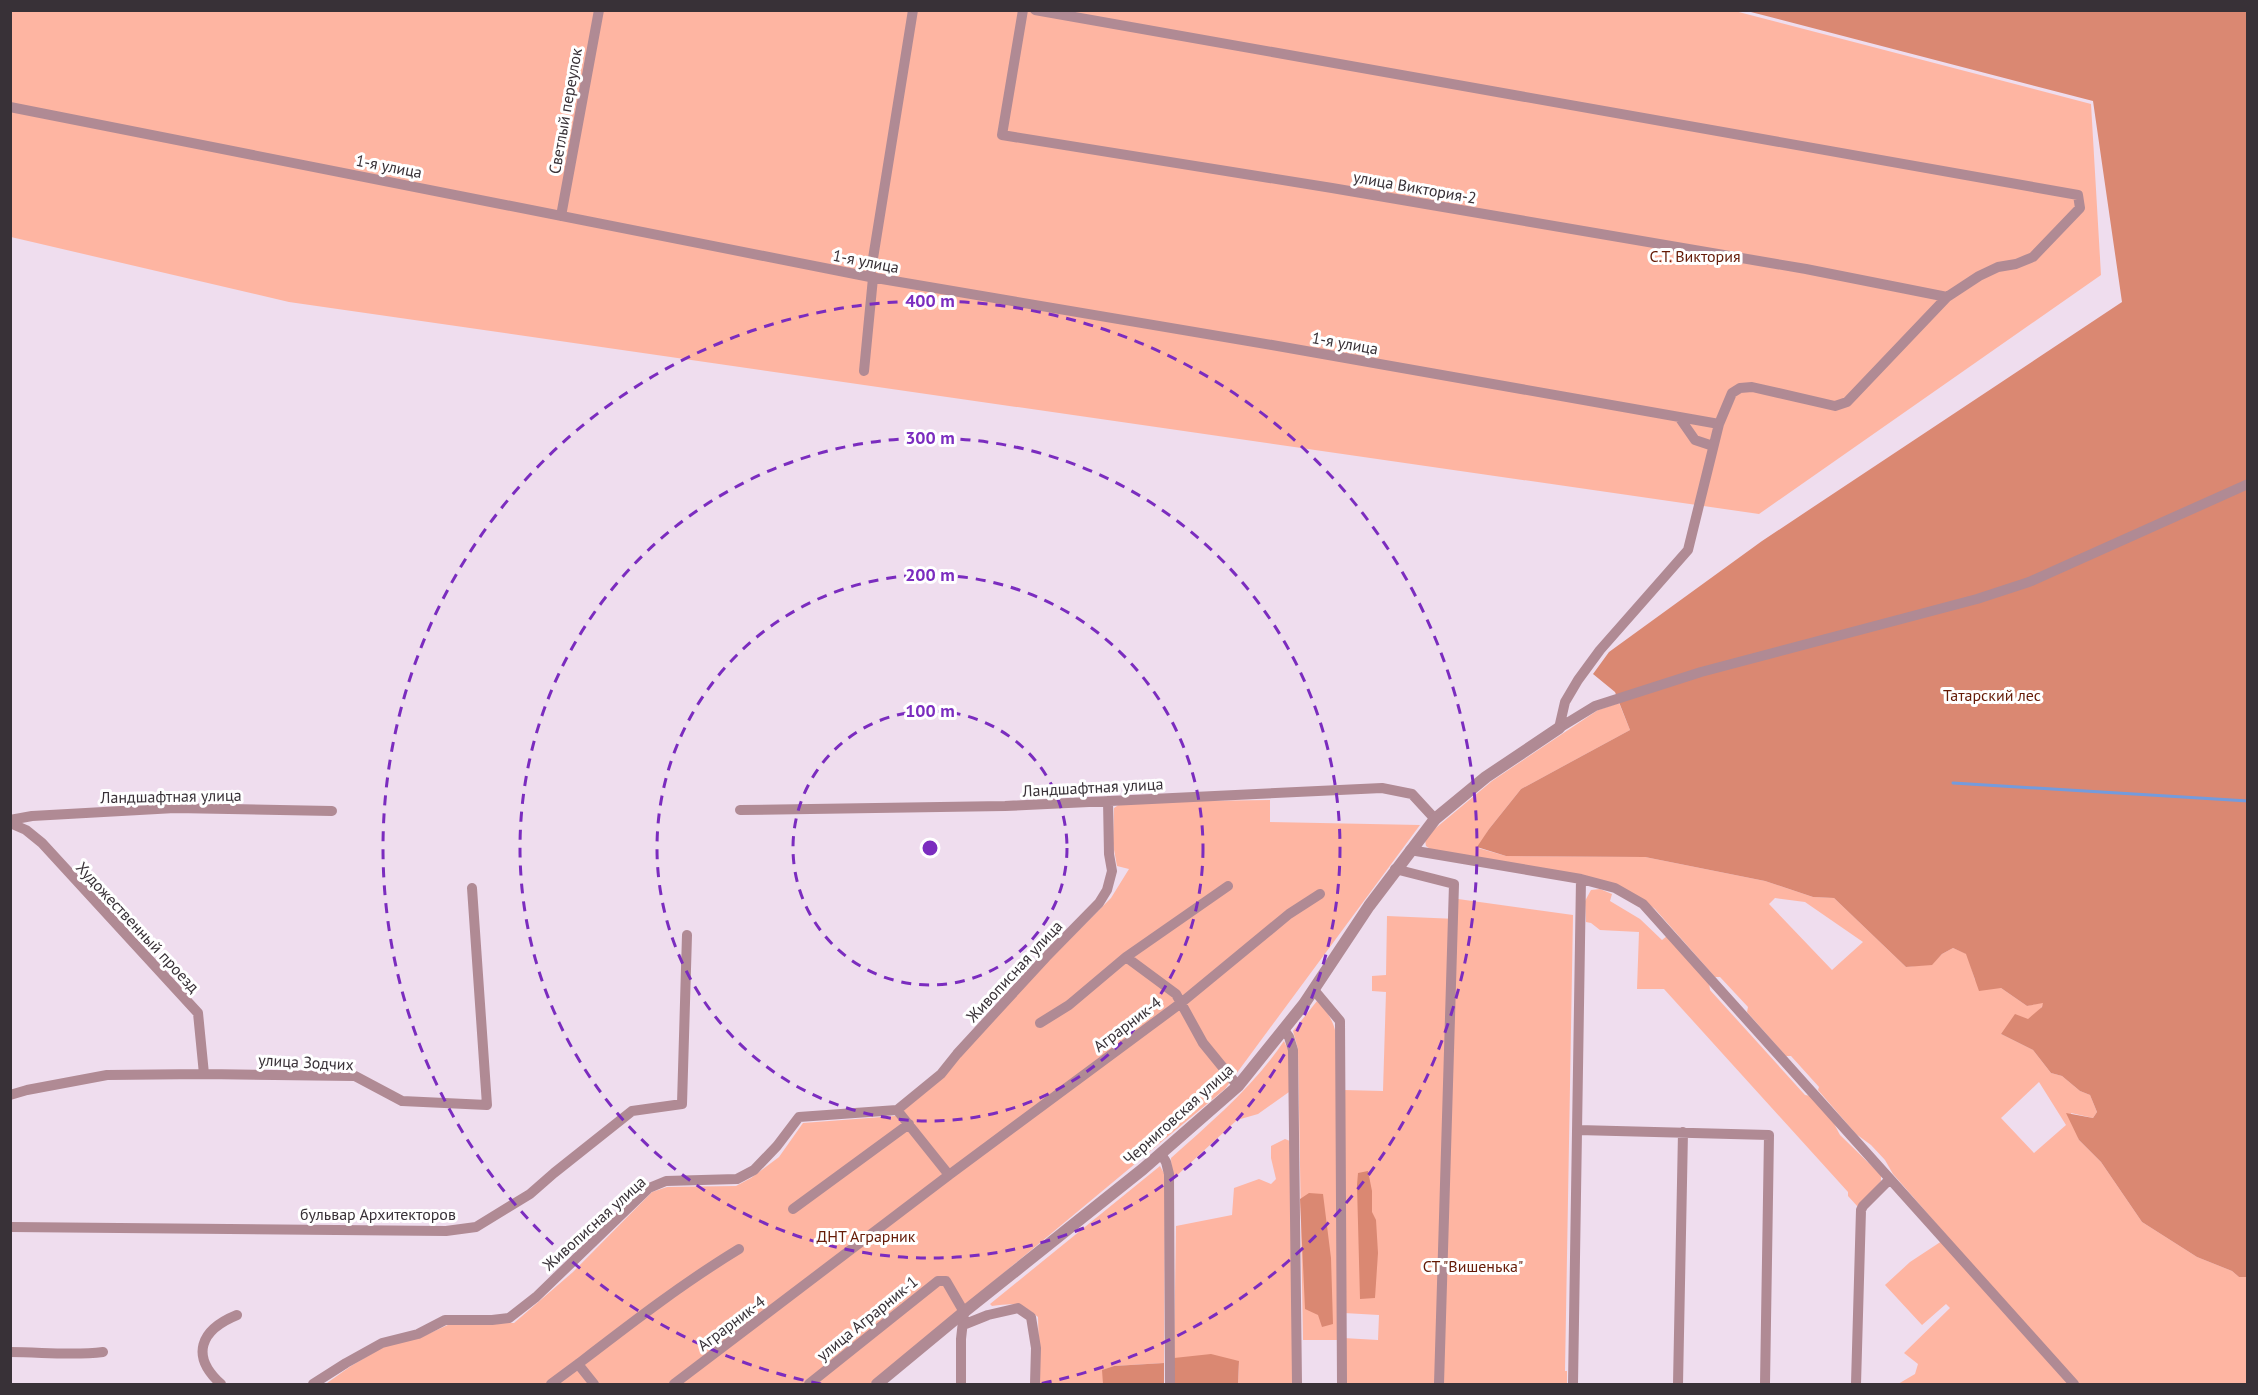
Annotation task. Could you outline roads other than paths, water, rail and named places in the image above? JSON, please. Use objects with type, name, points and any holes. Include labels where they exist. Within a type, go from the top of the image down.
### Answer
[{"type":"street","name":"Светлый переулок","points":[[561,216],[599,10]]},
{"type":"street","points":[[864,371],[871,278],[913,10]]},
{"type":"street","name":"улица Виктория-2","points":[[1023,10],[1002,135],[1806,268],[1947,297]]},
{"type":"street","points":[[1035,10],[2078,195],[2080,208],[2033,257],[2016,264],[1998,267],[1979,276],[1947,297],[1847,402],[1835,406],[1752,387],[1740,388],[1732,393],[1719,424],[1688,550],[1600,650],[1578,680],[1565,702],[1559,728]]},
{"type":"street","name":"1-я улица","points":[[10,107],[871,278],[1272,345],[1719,424]]},
{"type":"street","points":[[1679,417],[1695,440],[1713,446]]},
{"type":"street","points":[[1559,728],[1595,706],[1701,672],[1966,602],[2029,582],[2247,484]]},
{"type":"street","name":"Черниговская улица","points":[[877,1384],[1161,1154],[1238,1086],[1314,990],[1395,869],[1435,819],[1486,777],[1559,728]]},
{"type":"street","name":"Ландшафтная улица","points":[[740,810],[1005,806],[1382,788],[1412,794],[1435,819]]},
{"type":"street","name":"Живописная улица","points":[[313,1384],[382,1343],[417,1334],[445,1320],[509,1318],[536,1297],[649,1188],[666,1181],[737,1179],[754,1170],[777,1146],[799,1117],[897,1110],[941,1074],[1013,992],[1099,903],[1107,890],[1113,871],[1109,854],[1107,801]]},
{"type":"street","name":"Ландшафтная улица","points":[[10,821],[32,816],[175,808],[332,811]]},
{"type":"street","name":"Художественный проезд","points":[[10,821],[42,843],[198,1013],[204,1074]]},
{"type":"street","points":[[1410,850],[1581,879],[1615,888],[1643,904],[2074,1384]]},
{"type":"street","points":[[1395,869],[1454,884],[1439,1384]]},
{"type":"street","points":[[1573,1384],[1581,879]]},
{"type":"street","points":[[1040,1023],[1069,1005],[1126,957],[1227,886]]},
{"type":"street","name":"улица Зодчих","points":[[10,1095],[107,1075],[355,1076],[402,1101],[487,1105],[472,888]]},
{"type":"street","name":"Аграрник-4","points":[[674,1384],[949,1175],[1181,1003],[1289,914],[1320,894]]},
{"type":"street","name":"бульвар Архитекторов","points":[[10,1227],[446,1231],[476,1227],[530,1194],[632,1111],[682,1104],[687,935]]},
{"type":"street","points":[[1126,957],[1176,994],[1203,1043],[1238,1086]]},
{"type":"street","points":[[1314,990],[1340,1021],[1342,1384]]},
{"type":"street","points":[[1284,1030],[1293,1050],[1297,1384]]},
{"type":"street","points":[[897,1110],[949,1175]]},
{"type":"street","points":[[793,1209],[909,1124]]},
{"type":"street","points":[[1578,1130],[1769,1135],[1765,1384]]},
{"type":"street","points":[[1678,1384],[1683,1132]]},
{"type":"street","points":[[1161,1154],[1169,1174],[1170,1384]]},
{"type":"street","points":[[1856,1384],[1861,1210],[1890,1179]]},
{"type":"street","points":[[551,1384],[580,1366],[649,1310],[739,1249]]},
{"type":"street","name":"улица Аграрник-1","points":[[809,1384],[938,1281],[946,1281],[964,1312]]},
{"type":"street","points":[[963,1325],[988,1315],[1018,1308],[1031,1317],[1036,1348],[1035,1384]]},
{"type":"street","points":[[961,1384],[964,1312]]},
{"type":"street","points":[[221,1384],[203,1364],[202,1353],[205,1341],[220,1322],[237,1315]]},
{"type":"street","points":[[10,1352],[51,1352],[75,1355],[103,1352]]},
{"type":"street","points":[[580,1366],[594,1384]]},
{"type":"waterway","points":[[1953,783],[2248,801]]},
{"type":"park label","name":"С.Т. Виктория","points":[[1695,256]]},
{"type":"park label","name":"Татарский лес","points":[[1992,695]]},
{"type":"park label","name":"ДНТ Аграрник","points":[[866,1236]]},
{"type":"park label","name":"СТ \"Вишенька\"","points":[[1473,1266]]}]
